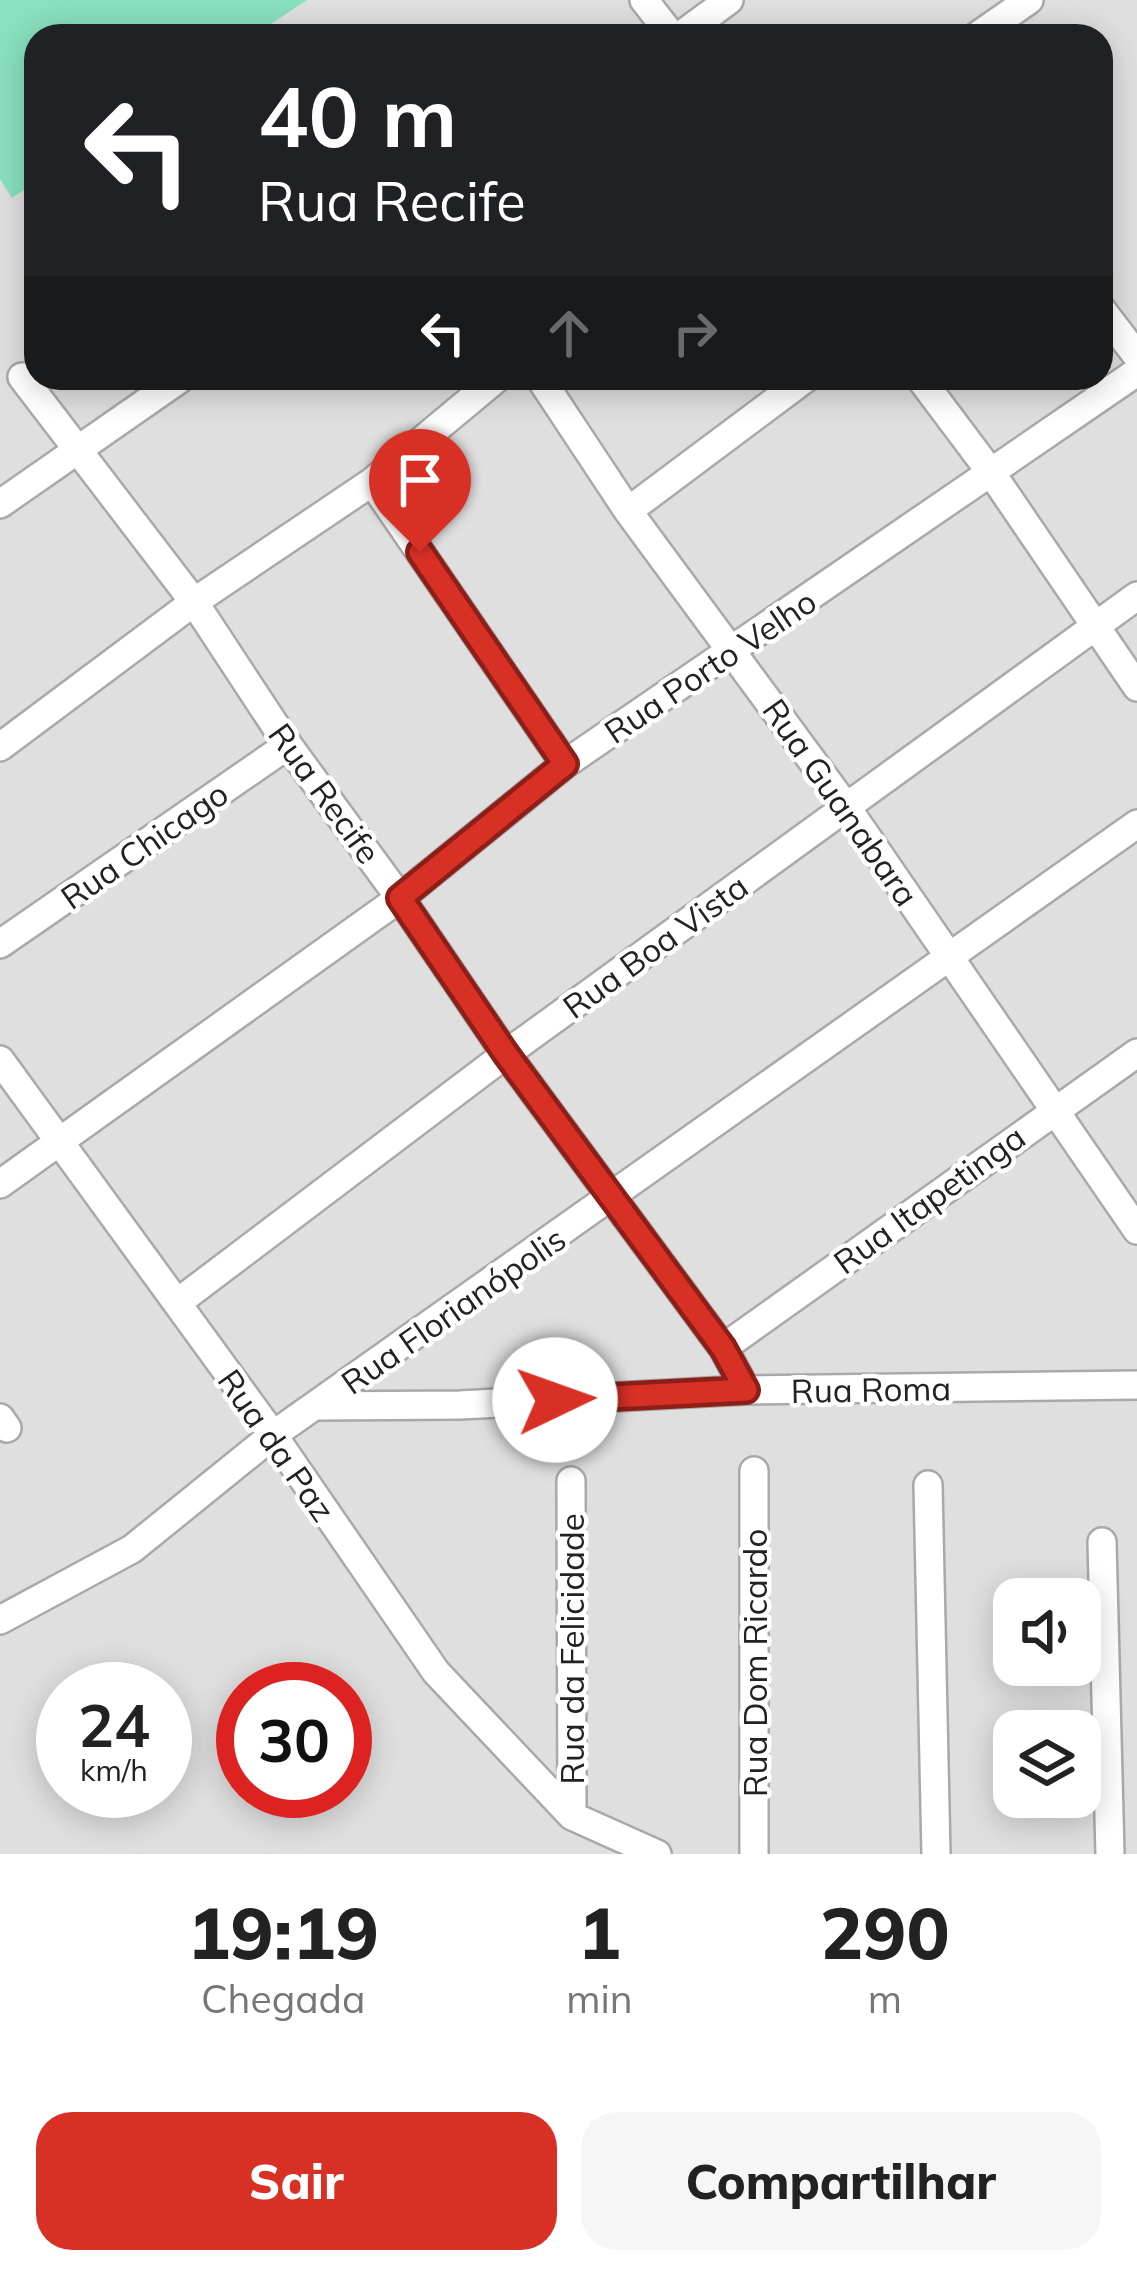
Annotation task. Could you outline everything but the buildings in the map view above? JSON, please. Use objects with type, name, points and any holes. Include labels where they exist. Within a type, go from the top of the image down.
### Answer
[{"type":"street","points":[[644,0],[665,24]]},
{"type":"street","points":[[694,24],[729,0]]},
{"type":"street","points":[[994,24],[1029,0]]},
{"type":"street","points":[[1113,324],[1137,356]]},
{"type":"street","name":"Rua Recife","points":[[33,390],[194,602],[288,745],[506,1054],[723,1348],[746,1390]]},
{"type":"street","points":[[0,504],[164,390]]},
{"type":"street","points":[[0,747],[194,602],[372,482],[482,390]]},
{"type":"street","name":"Rua Guanabara","points":[[548,390],[628,511],[847,808],[1137,1230]]},
{"type":"street","points":[[628,511],[790,390]]},
{"type":"street","points":[[929,390],[1137,687]]},
{"type":"street","name":"Rua Porto Velho","points":[[0,1184],[400,898],[565,764],[1113,390]]},
{"type":"street","points":[[372,482],[565,764]]},
{"type":"street","name":"Rua Boa Vista","points":[[177,1303],[506,1054],[1137,596]]},
{"type":"street","name":"Rua Chicago","points":[[0,944],[288,745]]},
{"type":"street","name":"Rua Florianópolis","points":[[0,1620],[132,1549],[273,1435],[1137,824]]},
{"type":"street","name":"Rua Itapetinga","points":[[723,1348],[1137,1053]]},
{"type":"street","name":"Rua da Paz","points":[[0,1060],[273,1435],[436,1672],[572,1816]]},
{"type":"street","name":"Rua Roma","points":[[318,1406],[460,1406],[746,1390],[1137,1385]]},
{"type":"street","name":"Rua Dom Ricardo","points":[[754,1471],[754,1854]]},
{"type":"street","name":"Rua da Felicidade","points":[[571,1481],[572,1816]]},
{"type":"street","points":[[928,1485],[936,1854]]},
{"type":"street","points":[[1102,1542],[1110,1854]]},
{"type":"street","points":[[572,1816],[657,1854]]},
{"type":"shaded area","points":[[0,0],[1137,0],[1137,1854],[0,1854]]},
{"type":"green space","points":[[0,0],[307,0],[271,24],[24,24],[24,190],[12,198],[0,179]]},
{"type":"route","points":[[420,552],[565,764],[400,898],[506,1054],[723,1348],[746,1390],[555,1400]]}]
